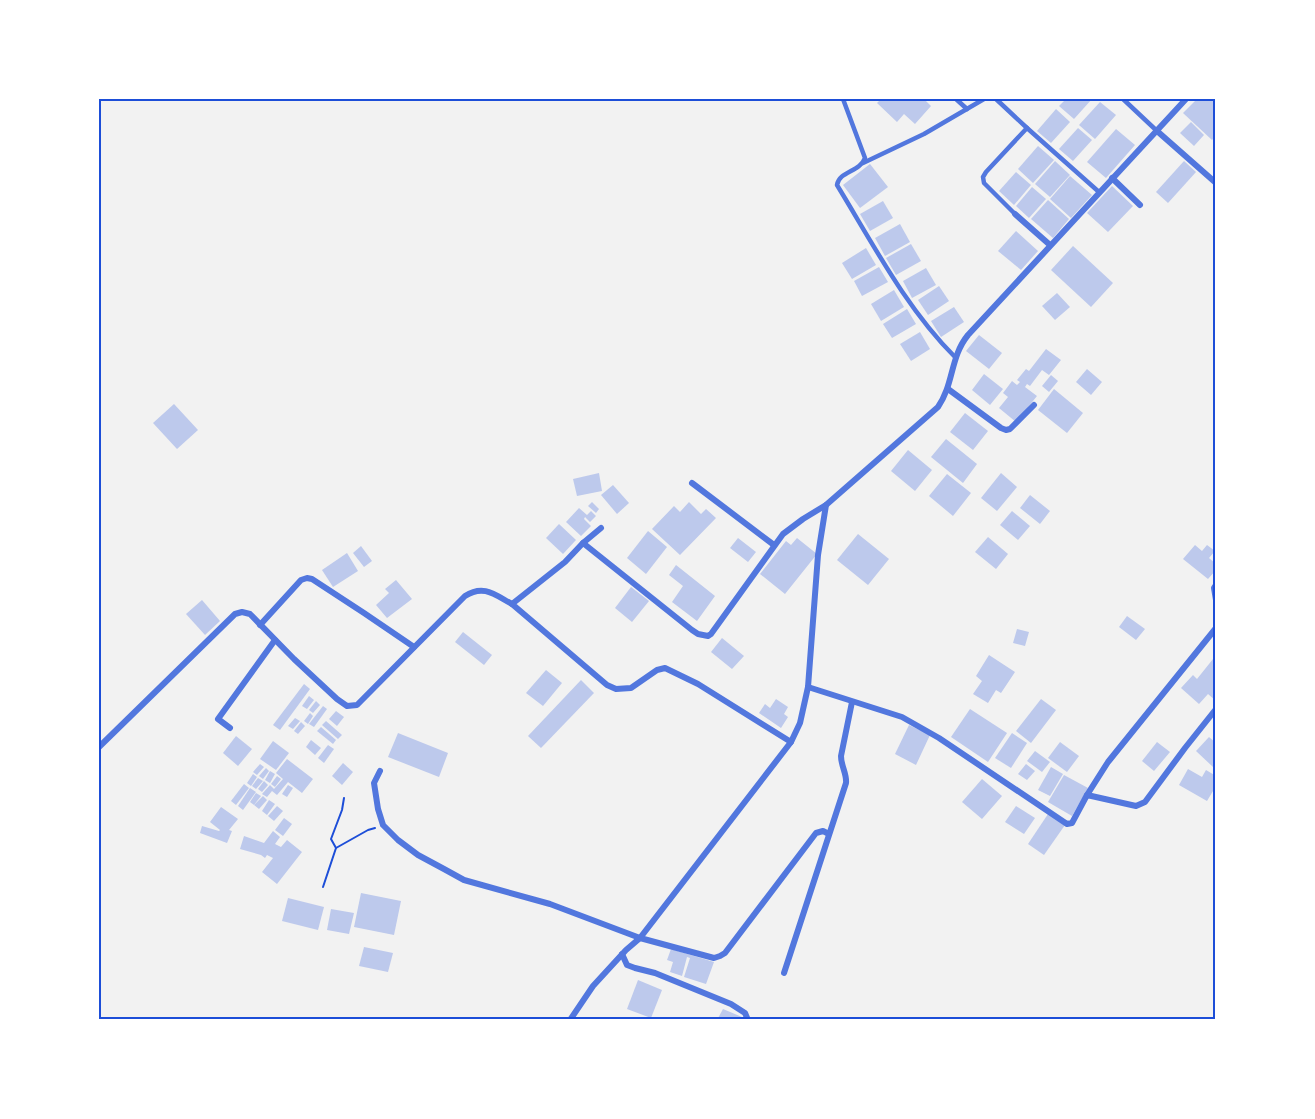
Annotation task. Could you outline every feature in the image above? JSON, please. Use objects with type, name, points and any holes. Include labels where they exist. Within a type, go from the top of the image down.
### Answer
[{"type":"street","points":[[583,543],[692,630],[698,634],[708,636],[711,634],[783,534],[826,504],[938,407],[948,389],[955,357],[968,335],[1186,99]]},
{"type":"street","points":[[1157,131],[1216,183]]},
{"type":"street","points":[[1112,178],[1140,205]]},
{"type":"street","points":[[1015,214],[1050,245]]},
{"type":"street","points":[[948,389],[1006,430],[1010,429],[1034,405]]},
{"type":"street","points":[[692,483],[774,545]]},
{"type":"street","points":[[570,1020],[593,987],[622,954],[640,938],[791,742],[800,723],[808,687],[818,555],[826,504]]},
{"type":"street","points":[[512,604],[565,562],[601,528]]},
{"type":"street","points":[[260,625],[301,580],[307,578],[312,579],[414,647]]},
{"type":"street","points":[[1216,585],[1214,588],[1216,600]]},
{"type":"street","points":[[99,747],[235,614],[242,612],[250,614],[337,699],[347,706],[352,706],[357,705],[465,596],[473,591],[481,590],[512,604],[607,685],[616,689],[630,688],[657,670],[665,668],[698,684],[791,742]]},
{"type":"street","points":[[808,687],[902,717],[939,738],[1067,824],[1072,823],[1108,762],[1216,628]]},
{"type":"street","points":[[231,728],[218,719],[275,640]]},
{"type":"street","points":[[784,973],[846,781],[841,756],[852,702]]},
{"type":"street","points":[[1087,795],[1137,806],[1145,802],[1216,709]]},
{"type":"street","points":[[380,771],[374,783],[383,825],[418,855],[464,880],[550,904],[640,938],[714,957],[720,957],[725,952],[816,833],[821,830],[829,834]]},
{"type":"street","points":[[622,954],[627,965],[655,973],[730,1004],[745,1013],[748,1020]]},
{"type":"lane","points":[[843,99],[865,158],[863,163]]},
{"type":"lane","points":[[956,99],[967,109]]},
{"type":"lane","points":[[955,357],[914,310],[837,185],[837,181],[863,163],[924,134],[984,99]]},
{"type":"lane","points":[[996,99],[1099,192]]},
{"type":"lane","points":[[1123,99],[1157,131]]},
{"type":"lane","points":[[1015,214],[984,183],[983,177],[1027,128]]},
{"type":"path","points":[[336,848],[331,839],[344,798]]},
{"type":"path","points":[[323,887],[336,848],[368,830],[383,825]]},
{"type":"building","points":[[881,99],[924,99],[931,106],[915,124],[904,114],[897,122],[877,103]]},
{"type":"building","points":[[1066,99],[1092,99],[1074,119],[1059,106]]},
{"type":"building","points":[[1197,99],[1216,101],[1216,136],[1212,140],[1183,113]]},
{"type":"building","points":[[1100,102],[1116,115],[1095,139],[1079,125]]},
{"type":"building","points":[[1056,109],[1070,122],[1051,143],[1037,131]]},
{"type":"building","points":[[1191,122],[1204,135],[1194,146],[1180,133]]},
{"type":"building","points":[[1078,128],[1092,140],[1073,161],[1059,149]]},
{"type":"building","points":[[1116,129],[1135,145],[1106,178],[1087,162]]},
{"type":"building","points":[[1038,146],[1054,160],[1033,183],[1018,169]]},
{"type":"building","points":[[1055,161],[1070,175],[1050,197],[1035,184]]},
{"type":"building","points":[[1184,161],[1196,172],[1168,203],[1156,192]]},
{"type":"building","points":[[870,164],[888,187],[860,208],[843,185]]},
{"type":"building","points":[[1016,172],[1031,185],[1014,205],[999,191]]},
{"type":"building","points":[[1070,176],[1092,195],[1071,218],[1050,199]]},
{"type":"building","points":[[1112,186],[1133,206],[1108,232],[1087,213]]},
{"type":"building","points":[[1032,187],[1046,199],[1029,218],[1016,206]]},
{"type":"building","points":[[1048,200],[1069,219],[1053,238],[1031,219]]},
{"type":"building","points":[[883,201],[893,218],[870,231],[860,214]]},
{"type":"building","points":[[900,224],[910,242],[885,256],[875,238]]},
{"type":"building","points":[[1016,231],[1038,251],[1021,270],[998,251]]},
{"type":"building","points":[[911,244],[921,261],[896,275],[886,258]]},
{"type":"building","points":[[1073,246],[1113,283],[1091,307],[1051,270]]},
{"type":"building","points":[[866,248],[876,265],[852,279],[842,263]]},
{"type":"building","points":[[879,267],[888,282],[862,296],[854,281]]},
{"type":"building","points":[[926,268],[936,285],[912,298],[903,281]]},
{"type":"building","points":[[939,286],[949,301],[928,315],[918,300]]},
{"type":"building","points":[[894,290],[904,307],[881,321],[871,304]]},
{"type":"building","points":[[1057,293],[1070,307],[1055,320],[1042,306]]},
{"type":"building","points":[[954,307],[964,322],[941,337],[931,321]]},
{"type":"building","points":[[907,309],[916,324],[892,338],[883,324]]},
{"type":"building","points":[[920,332],[930,349],[911,361],[900,344]]},
{"type":"building","points":[[979,335],[1002,353],[989,369],[966,351]]},
{"type":"building","points":[[1046,349],[1061,360],[1049,375],[1042,370],[1030,386],[1027,384],[1025,387],[1037,396],[1016,422],[999,408],[1008,397],[1003,393],[1012,381],[1017,385],[1020,382],[1017,380],[1026,369],[1029,371]]},
{"type":"building","points":[[1087,369],[1102,382],[1091,395],[1076,382]]},
{"type":"building","points":[[984,374],[1003,389],[990,405],[972,390]]},
{"type":"building","points":[[1051,375],[1058,381],[1049,392],[1042,386]]},
{"type":"building","points":[[1054,389],[1083,413],[1067,433],[1038,410]]},
{"type":"building","points":[[174,404],[198,430],[177,449],[153,423]]},
{"type":"building","points":[[965,413],[988,431],[973,450],[950,432]]},
{"type":"building","points":[[946,439],[977,464],[963,483],[931,457]]},
{"type":"building","points":[[908,450],[932,470],[915,491],[891,471]]},
{"type":"building","points":[[599,473],[602,491],[577,496],[573,479]]},
{"type":"building","points":[[1001,473],[1017,487],[997,511],[981,498]]},
{"type":"building","points":[[947,474],[971,493],[953,516],[929,496]]},
{"type":"building","points":[[613,485],[629,503],[617,514],[601,495]]},
{"type":"building","points":[[1030,495],[1050,511],[1040,524],[1020,508]]},
{"type":"building","points":[[592,502],[599,509],[596,513],[588,506]]},
{"type":"building","points":[[689,502],[701,514],[706,509],[716,518],[680,555],[652,529],[674,506],[680,512]]},
{"type":"building","points":[[579,508],[587,515],[591,511],[596,516],[590,522],[585,517],[584,519],[591,526],[581,536],[566,522]]},
{"type":"building","points":[[1012,511],[1030,526],[1018,540],[1000,525]]},
{"type":"building","points":[[559,524],[576,540],[563,554],[546,538]]},
{"type":"building","points":[[648,531],[667,547],[646,574],[627,558]]},
{"type":"building","points":[[858,534],[889,559],[868,585],[837,560]]},
{"type":"building","points":[[988,537],[1008,554],[996,569],[975,552]]},
{"type":"building","points":[[738,538],[756,552],[748,562],[730,548]]},
{"type":"building","points":[[797,538],[817,554],[785,594],[760,574],[786,541],[791,545]]},
{"type":"building","points":[[1195,545],[1202,551],[1207,545],[1215,551],[1209,558],[1216,564],[1216,570],[1208,579],[1183,559]]},
{"type":"building","points":[[361,546],[372,561],[364,567],[353,553]]},
{"type":"building","points":[[347,553],[358,571],[333,587],[322,570]]},
{"type":"building","points":[[676,565],[715,596],[697,621],[672,602],[683,586],[669,575]]},
{"type":"building","points":[[396,580],[412,599],[387,618],[376,605],[389,593],[385,589]]},
{"type":"building","points":[[631,587],[649,601],[632,622],[615,608]]},
{"type":"building","points":[[202,600],[220,621],[205,635],[186,614]]},
{"type":"building","points":[[1127,616],[1145,629],[1136,640],[1119,627]]},
{"type":"building","points":[[1017,629],[1029,632],[1025,646],[1013,643]]},
{"type":"building","points":[[463,632],[492,655],[484,665],[455,642]]},
{"type":"building","points":[[722,638],[744,656],[732,669],[711,652]]},
{"type":"building","points":[[989,655],[1015,672],[1001,693],[996,690],[988,703],[973,694],[982,681],[976,676]]},
{"type":"building","points":[[1213,659],[1216,662],[1216,698],[1215,700],[1208,694],[1199,704],[1181,688],[1193,675],[1197,679]]},
{"type":"building","points":[[546,670],[562,683],[543,706],[526,693]]},
{"type":"building","points":[[581,680],[594,693],[541,748],[528,736]]},
{"type":"building","points":[[304,684],[310,689],[280,730],[273,725]]},
{"type":"building","points":[[309,696],[314,700],[307,709],[302,706]]},
{"type":"building","points":[[776,699],[788,707],[784,714],[788,717],[781,728],[759,713],[765,704],[770,708]]},
{"type":"building","points":[[1041,699],[1056,710],[1031,743],[1016,731]]},
{"type":"building","points":[[316,701],[320,705],[313,713],[309,710]]},
{"type":"building","points":[[323,706],[327,709],[314,727],[309,724]]},
{"type":"building","points":[[970,709],[1007,733],[988,762],[951,737]]},
{"type":"building","points":[[336,711],[344,717],[337,726],[329,719]]},
{"type":"building","points":[[310,713],[313,716],[308,724],[304,721]]},
{"type":"building","points":[[295,718],[300,721],[293,729],[288,726]]},
{"type":"building","points":[[326,721],[342,735],[338,739],[322,725]]},
{"type":"building","points":[[301,722],[305,726],[298,734],[294,731]]},
{"type":"building","points":[[909,725],[930,735],[916,765],[895,754]]},
{"type":"building","points":[[321,727],[336,740],[333,744],[317,731]]},
{"type":"building","points":[[398,733],[448,753],[439,777],[388,757]]},
{"type":"building","points":[[1012,733],[1027,743],[1011,768],[995,758]]},
{"type":"building","points":[[236,736],[252,749],[238,766],[223,753]]},
{"type":"building","points":[[1209,737],[1216,743],[1216,764],[1213,767],[1196,751]]},
{"type":"building","points":[[311,740],[321,748],[315,755],[306,747]]},
{"type":"building","points":[[273,741],[289,753],[276,770],[260,759]]},
{"type":"building","points":[[1060,742],[1079,756],[1067,772],[1048,758]]},
{"type":"building","points":[[1157,742],[1170,752],[1154,771],[1142,761]]},
{"type":"building","points":[[328,745],[334,749],[324,763],[318,758]]},
{"type":"building","points":[[1035,751],[1050,762],[1042,772],[1027,761]]},
{"type":"building","points":[[287,759],[313,779],[302,793],[288,782],[277,795],[272,791],[267,797],[262,794],[270,785],[274,789],[283,779],[276,773]]},
{"type":"building","points":[[343,763],[353,772],[342,785],[332,776]]},
{"type":"building","points":[[260,764],[264,767],[257,775],[253,772]]},
{"type":"building","points":[[1026,764],[1035,771],[1027,780],[1018,774]]},
{"type":"building","points":[[1051,767],[1063,774],[1050,796],[1038,790]]},
{"type":"building","points":[[266,768],[269,771],[263,779],[259,776]]},
{"type":"building","points":[[1188,769],[1202,777],[1206,770],[1216,776],[1216,786],[1207,801],[1179,785]]},
{"type":"building","points":[[270,771],[275,774],[270,783],[265,780]]},
{"type":"building","points":[[253,774],[257,777],[251,786],[247,783]]},
{"type":"building","points":[[1064,775],[1088,788],[1072,816],[1048,802]]},
{"type":"building","points":[[277,776],[281,779],[275,787],[271,784]]},
{"type":"building","points":[[258,778],[263,781],[256,789],[252,786]]},
{"type":"building","points":[[982,779],[1002,796],[982,819],[962,802]]},
{"type":"building","points":[[264,781],[268,785],[262,792],[258,789]]},
{"type":"building","points":[[244,784],[249,788],[236,805],[231,801]]},
{"type":"building","points":[[288,785],[293,788],[287,797],[282,794]]},
{"type":"building","points":[[250,788],[256,792],[243,810],[238,806]]},
{"type":"building","points":[[256,793],[261,796],[254,805],[250,802]]},
{"type":"building","points":[[263,796],[267,800],[259,809],[254,805]]},
{"type":"building","points":[[269,800],[275,804],[267,815],[262,811]]},
{"type":"building","points":[[277,806],[283,811],[274,821],[268,816]]},
{"type":"building","points":[[1016,806],[1035,818],[1024,834],[1005,822]]},
{"type":"building","points":[[221,807],[238,819],[229,830],[232,831],[227,843],[200,833],[202,826],[220,830],[210,822]]},
{"type":"building","points":[[1048,814],[1065,825],[1044,855],[1028,844]]},
{"type":"building","points":[[284,818],[292,824],[283,836],[275,830]]},
{"type":"building","points":[[273,831],[280,837],[275,844],[281,847],[287,840],[302,852],[277,884],[262,872],[273,858],[267,855],[265,858],[240,849],[244,836],[264,843]]},
{"type":"building","points":[[361,893],[401,901],[394,935],[354,927]]},
{"type":"building","points":[[288,898],[324,907],[318,930],[282,921]]},
{"type":"building","points":[[331,909],[354,913],[349,934],[327,930]]},
{"type":"building","points":[[364,947],[393,953],[388,972],[359,966]]},
{"type":"building","points":[[671,949],[714,962],[706,984],[684,977],[690,958],[687,957],[682,976],[670,972],[673,962],[667,960]]},
{"type":"building","points":[[638,980],[662,990],[651,1018],[627,1009]]},
{"type":"building","points":[[723,1009],[742,1017],[740,1020],[717,1020]]}]
